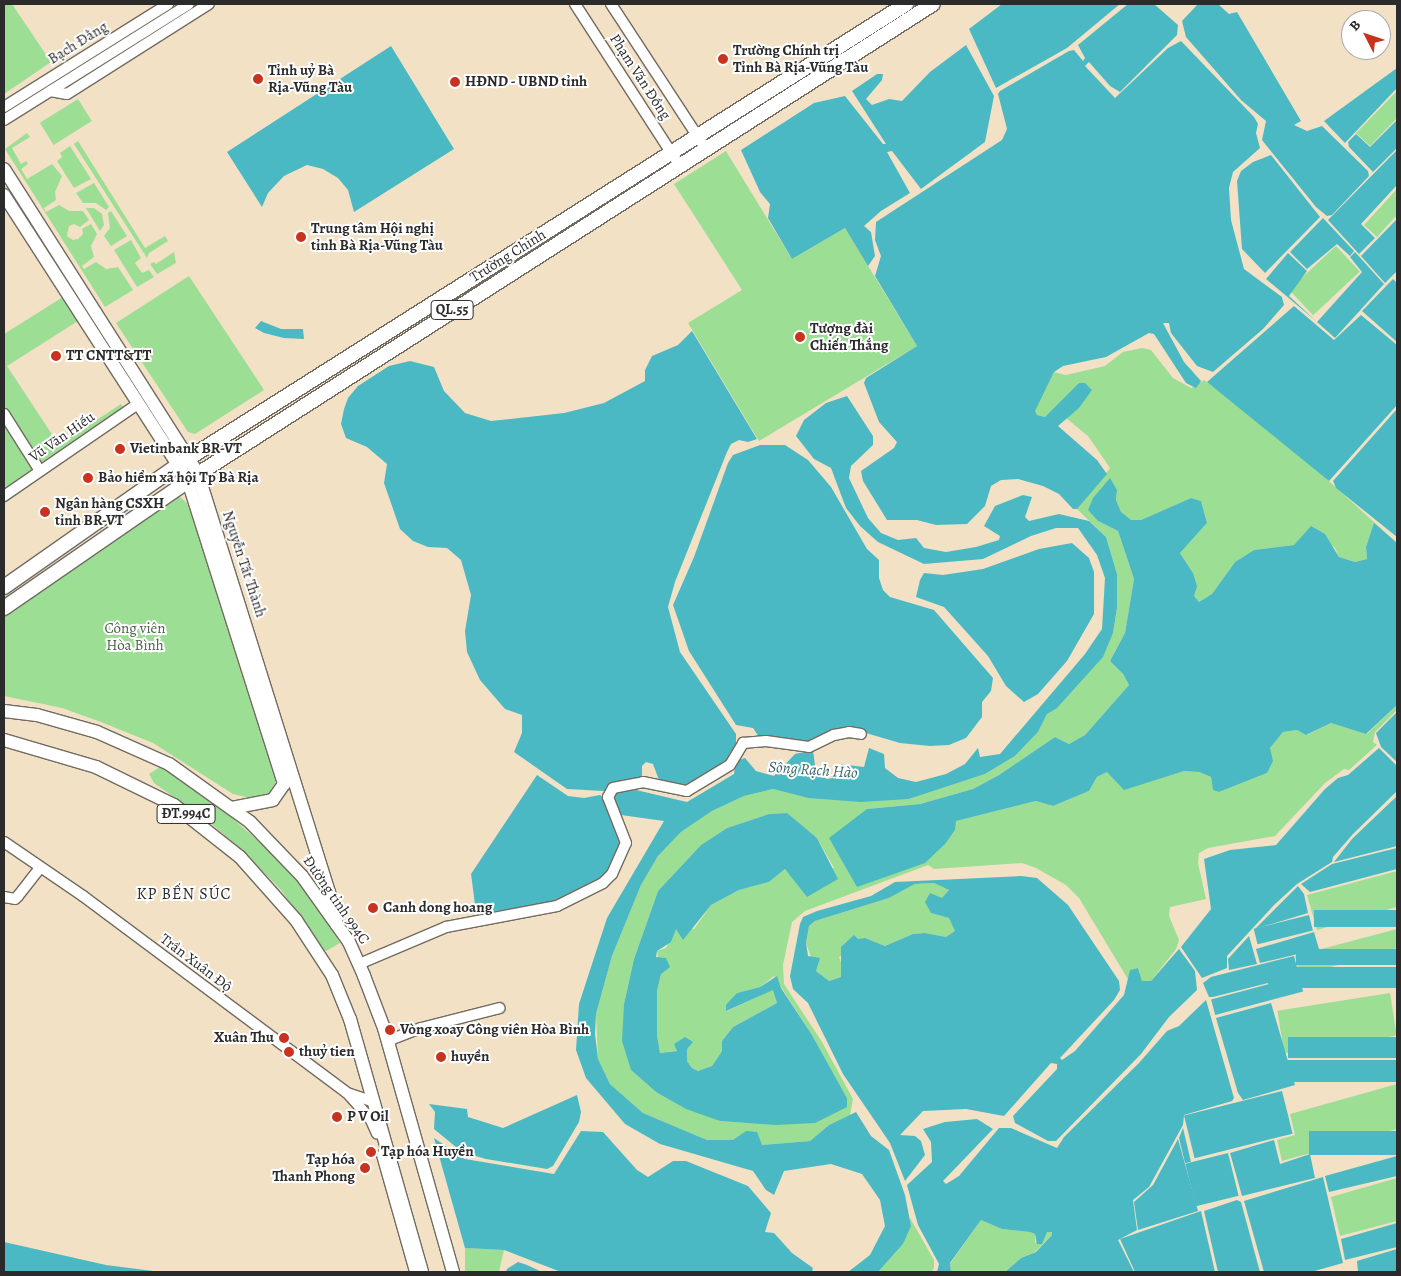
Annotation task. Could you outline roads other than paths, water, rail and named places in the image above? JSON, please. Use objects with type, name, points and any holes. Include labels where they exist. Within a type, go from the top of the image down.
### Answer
[{"type":"highway","name":"Trường Chinh","points":[[4,587],[183,462],[906,4]]},
{"type":"highway","name":"Trường Chinh","points":[[4,608],[193,477],[933,4]]},
{"type":"highway","points":[[355,352],[364,366]]},
{"type":"main road","name":"Nguyễn Tất Thành","points":[[4,169],[102,322],[193,477],[289,782],[334,907],[337,924]]},
{"type":"main road","name":"Nguyễn Tất Thành","points":[[4,195],[138,404],[183,462]]},
{"type":"main road","points":[[90,329],[102,322]]},
{"type":"main road","name":"Đường tỉnh 994C","points":[[4,711],[69,723],[121,740],[186,774],[232,808],[289,861],[337,924],[359,964],[387,1041],[453,1272]]},
{"type":"main road","name":"ĐT.994C","points":[[4,740],[57,753],[117,775],[174,806],[240,857],[296,920],[332,975],[350,1020],[422,1272]]},
{"type":"main road","points":[[232,808],[273,800],[289,782]]},
{"type":"street","name":"Bạch Đằng","points":[[4,106],[168,4]]},
{"type":"street","name":"Bạch Đằng","points":[[4,120],[188,4]]},
{"type":"street","name":"Bạch Đằng","points":[[50,91],[67,94],[209,4]]},
{"type":"street","name":"Phạm Văn Đồng","points":[[575,4],[680,166]]},
{"type":"street","name":"Phạm Văn Đồng","points":[[611,4],[706,149]]},
{"type":"street","name":"Vũ Văn Hiếu","points":[[4,496],[138,404]]},
{"type":"street","points":[[4,414],[40,471]]},
{"type":"street","points":[[359,964],[446,926],[557,906],[603,883],[612,874],[626,843],[608,796],[613,788],[643,782],[687,791],[730,765],[743,743],[766,741],[809,747],[834,734],[849,732],[861,734]]},
{"type":"street","name":"Trần Xuân Độ","points":[[4,842],[96,905],[347,1093],[374,1102]]},
{"type":"street","points":[[4,897],[14,900],[40,868]]},
{"type":"street","points":[[387,1041],[421,1028],[500,1008]]},
{"type":"street","points":[[347,1093],[374,1123],[414,1272]]},
{"type":"water","points":[[1002,4],[1120,4],[1067,48],[996,88],[969,29]]},
{"type":"water","points":[[1128,4],[1154,4],[1178,25],[1177,35],[1120,92],[1110,86],[1089,62],[1085,66],[1115,98],[1168,48],[1181,41],[1254,117],[1258,124],[1256,133],[1260,148],[1233,172],[1229,188],[1231,220],[1244,269],[1282,297],[1284,305],[1263,329],[1213,372],[1197,366],[1171,333],[1169,323],[1163,323],[1184,362],[1201,381],[1196,388],[1186,383],[1154,334],[1149,333],[1106,357],[1063,366],[1054,372],[1035,411],[1037,415],[1045,417],[1079,383],[1085,383],[1092,390],[1079,408],[1058,426],[1097,460],[1107,474],[1077,509],[1073,509],[1059,494],[1043,486],[1018,479],[1001,480],[991,486],[985,506],[967,524],[936,525],[917,520],[887,520],[863,481],[861,471],[894,448],[897,442],[879,422],[864,383],[866,378],[917,346],[875,276],[881,256],[875,240],[876,222],[1002,140],[1007,129],[998,94],[1000,91],[1069,51],[1074,50],[1083,61],[1085,58],[1078,45]]},
{"type":"water","points":[[1198,4],[1218,4],[1229,14],[1237,12],[1301,121],[1294,125],[1307,131],[1322,126],[1368,171],[1369,176],[1332,215],[1327,216],[1316,207],[1262,140],[1266,121],[1241,100],[1186,37],[1182,21]]},
{"type":"water","points":[[966,45],[994,96],[985,142],[921,189],[892,151],[887,152],[910,193],[881,211],[864,226],[871,232],[875,256],[868,266],[845,228],[792,259],[768,218],[770,204],[760,192],[741,150],[814,103],[845,96],[883,144],[886,144],[852,91],[877,74],[883,74],[882,80],[866,99],[872,105],[889,99],[902,101],[930,72]]},
{"type":"water","points":[[391,46],[454,149],[354,212],[348,190],[338,178],[323,169],[307,165],[284,176],[268,193],[262,207],[227,152]]},
{"type":"water","points":[[1397,68],[1397,88],[1345,143],[1324,121]]},
{"type":"water","points":[[1397,120],[1397,148],[1373,172],[1349,147],[1348,142],[1356,134],[1370,147]]},
{"type":"water","points":[[1397,150],[1397,185],[1361,224],[1375,238],[1359,254],[1328,220]]},
{"type":"water","points":[[1271,155],[1320,217],[1265,273],[1242,249],[1237,181],[1241,171],[1253,162]]},
{"type":"water","points":[[1323,218],[1354,251],[1350,256],[1337,244],[1307,269],[1290,252]]},
{"type":"water","points":[[1396,220],[1397,271],[1385,283],[1361,256]]},
{"type":"water","points":[[1355,252],[1384,284],[1335,338],[1317,322],[1362,272],[1350,257]]},
{"type":"water","points":[[1288,253],[1307,271],[1289,296],[1316,321],[1266,279]]},
{"type":"water","points":[[1393,279],[1397,283],[1397,342],[1362,311]]},
{"type":"water","points":[[1294,306],[1334,340],[1361,315],[1397,345],[1397,405],[1329,481],[1207,382]]},
{"type":"water","points":[[261,321],[281,329],[303,329],[304,339],[284,338],[264,333],[255,328]]},
{"type":"water","points":[[692,331],[757,439],[748,442],[739,440],[731,444],[675,582],[668,607],[680,652],[736,734],[736,747],[731,758],[688,788],[659,780],[653,764],[646,762],[642,766],[642,780],[604,791],[567,789],[514,752],[522,733],[522,715],[505,709],[480,680],[467,652],[465,631],[471,595],[461,560],[447,548],[428,547],[413,541],[400,529],[384,483],[387,464],[367,447],[346,438],[341,424],[344,409],[348,398],[358,386],[389,366],[410,361],[434,367],[444,391],[465,413],[491,421],[564,413],[604,403],[645,381],[645,370],[652,356],[678,345]]},
{"type":"water","name":"Sông Rạch Hào","points":[[847,396],[873,436],[873,445],[851,466],[849,478],[868,518],[881,533],[898,540],[916,538],[924,548],[946,552],[976,547],[999,540],[1000,536],[984,526],[995,506],[1023,495],[1032,497],[1025,517],[1029,521],[1059,514],[1089,521],[1106,537],[1117,574],[1117,608],[1113,633],[1103,657],[1057,708],[1047,714],[1038,732],[1015,756],[985,774],[909,799],[861,802],[808,798],[773,789],[744,796],[712,811],[681,832],[658,856],[641,885],[612,956],[596,1014],[595,1034],[598,1059],[610,1084],[643,1113],[707,1140],[733,1140],[746,1131],[757,1132],[762,1145],[810,1141],[829,1125],[856,1112],[871,1136],[889,1150],[905,1195],[911,1226],[903,1244],[878,1272],[848,1272],[870,1255],[885,1226],[880,1200],[862,1174],[831,1164],[784,1171],[774,1195],[766,1190],[753,1171],[660,1144],[625,1124],[586,1078],[576,1050],[579,1004],[607,918],[664,821],[621,815],[611,797],[615,792],[636,790],[687,802],[734,774],[736,761],[745,758],[756,771],[774,776],[795,754],[813,750],[816,773],[827,779],[839,777],[839,764],[864,767],[869,748],[884,754],[885,768],[898,778],[916,782],[946,774],[965,764],[978,748],[980,757],[1000,754],[1085,654],[1102,629],[1105,578],[1097,555],[1078,528],[1056,528],[1031,536],[983,559],[924,564],[878,542],[860,526],[846,508],[831,468],[814,459],[796,436],[804,420],[826,403]]},
{"type":"water","points":[[1397,409],[1397,537],[1336,488],[1333,481]]},
{"type":"water","points":[[760,445],[785,445],[808,460],[831,487],[867,549],[879,560],[879,578],[883,590],[890,597],[934,610],[993,678],[991,691],[982,702],[982,717],[966,738],[949,745],[930,746],[900,743],[859,731],[810,745],[759,737],[753,728],[736,725],[689,651],[673,605],[694,557],[728,463],[733,455]]},
{"type":"water","points":[[1110,478],[1117,490],[1116,500],[1121,512],[1131,520],[1141,520],[1191,498],[1201,501],[1207,523],[1180,553],[1193,573],[1197,586],[1194,596],[1199,602],[1212,594],[1235,562],[1254,550],[1294,545],[1311,526],[1325,534],[1339,557],[1355,562],[1367,559],[1366,547],[1374,523],[1397,543],[1397,705],[1366,734],[1331,723],[1306,735],[1297,730],[1283,732],[1270,748],[1273,761],[1267,773],[1219,792],[1213,790],[1211,777],[1199,772],[1184,771],[1124,790],[1107,772],[1097,777],[1089,791],[1053,806],[1036,801],[956,821],[955,830],[946,843],[925,863],[857,887],[829,838],[867,809],[920,804],[973,789],[999,775],[1055,737],[1069,744],[1085,735],[1129,685],[1123,674],[1110,661],[1125,633],[1134,579],[1118,531],[1098,521],[1088,510],[1093,498]]},
{"type":"water","points":[[1072,543],[1089,558],[1094,572],[1094,614],[1067,661],[1038,694],[1024,702],[1006,686],[988,656],[944,607],[916,597],[920,580],[924,573],[943,575],[983,569],[1039,549]]},
{"type":"water","points":[[1397,712],[1397,762],[1381,747],[1376,733]]},
{"type":"water","points":[[1379,748],[1397,766],[1397,791],[1353,834],[1333,857],[1332,862],[1297,884],[1274,905],[1227,956],[1227,968],[1202,978],[1181,947],[1211,909],[1204,859],[1230,850],[1276,845],[1325,789],[1338,778],[1348,775]]},
{"type":"water","points":[[537,775],[568,796],[584,798],[600,795],[605,798],[622,842],[609,872],[603,880],[561,901],[510,910],[476,912],[471,874]]},
{"type":"water","points":[[1397,796],[1397,846],[1334,862],[1352,839]]},
{"type":"water","points":[[787,813],[817,838],[838,879],[807,897],[785,869],[769,882],[739,890],[711,905],[683,940],[676,929],[671,942],[657,951],[656,957],[666,958],[670,967],[661,974],[657,991],[657,1035],[660,1053],[677,1051],[674,1044],[685,1037],[693,1042],[687,1049],[687,1061],[692,1068],[698,1071],[712,1066],[722,1051],[722,1041],[733,1027],[777,1003],[773,990],[726,1011],[726,1005],[737,993],[760,987],[777,976],[781,988],[812,1035],[847,1098],[847,1107],[815,1123],[776,1125],[720,1121],[686,1109],[656,1092],[631,1070],[622,1041],[624,1004],[634,959],[658,891],[701,845],[727,828],[769,814]]},
{"type":"water","points":[[1397,848],[1397,869],[1310,892],[1301,884],[1332,864]]},
{"type":"water","points":[[1021,876],[1037,878],[1068,905],[1119,981],[1120,990],[1114,1000],[1060,1058],[1062,1060],[1075,1051],[1124,995],[1130,970],[1138,968],[1142,981],[1151,981],[1179,949],[1195,971],[1197,990],[1169,1017],[1141,1054],[1056,1141],[1048,1141],[1015,1123],[1013,1116],[1057,1069],[1057,1064],[1051,1063],[1004,1116],[966,1109],[923,1111],[900,1135],[915,1136],[921,1141],[925,1155],[905,1181],[890,1143],[843,1074],[808,1003],[793,989],[790,976],[803,917],[817,911],[871,896],[895,882]],"holes":[[[934,883],[949,890],[942,898],[930,893],[925,902],[931,913],[949,918],[955,931],[946,937],[925,933],[913,934],[885,946],[865,938],[858,939],[854,935],[841,947],[841,977],[829,981],[816,971],[820,958],[808,956],[806,943],[809,926],[815,921],[889,898],[915,884]]]},
{"type":"water","points":[[1298,886],[1304,894],[1308,913],[1255,929]]},
{"type":"water","points":[[1314,910],[1397,910],[1397,927],[1314,927]]},
{"type":"water","points":[[1309,915],[1313,931],[1258,944],[1254,929]]},
{"type":"water","points":[[1314,932],[1319,949],[1260,963],[1256,949]]},
{"type":"water","points":[[1249,936],[1257,964],[1229,970],[1228,959]]},
{"type":"water","points":[[1296,949],[1397,949],[1397,965],[1296,965]]},
{"type":"water","points":[[1294,956],[1299,975],[1213,997],[1209,997],[1203,983],[1211,977]]},
{"type":"water","points":[[1268,967],[1397,967],[1397,988],[1268,988]]},
{"type":"water","points":[[1299,976],[1303,991],[1215,1015],[1211,1000]]},
{"type":"water","points":[[1206,1000],[1234,1098],[1232,1101],[1184,1115],[1183,1125],[1149,1187],[1133,1200],[1137,1230],[1118,1240],[1134,1272],[1005,1272],[1021,1258],[1036,1252],[1052,1235],[1052,1232],[1047,1232],[1042,1244],[1037,1244],[1035,1234],[1002,1229],[981,1220],[950,1263],[951,1272],[937,1272],[939,1264],[918,1225],[907,1185],[932,1162],[931,1142],[923,1129],[945,1122],[977,1119],[993,1129],[943,1181],[946,1184],[959,1176],[999,1128],[1011,1128],[1057,1148],[1064,1137],[1139,1063],[1167,1031],[1179,1026]]},
{"type":"water","points":[[1271,1003],[1295,1085],[1243,1100],[1238,1093],[1216,1018]]},
{"type":"water","points":[[1288,1037],[1397,1037],[1397,1058],[1288,1058]]},
{"type":"water","points":[[1279,1060],[1397,1060],[1397,1082],[1279,1082]]},
{"type":"water","points":[[1282,1091],[1293,1134],[1195,1158],[1184,1115]]},
{"type":"water","points":[[577,1095],[581,1112],[579,1122],[553,1166],[547,1169],[486,1159],[462,1152],[434,1129],[435,1112],[429,1104],[467,1109],[468,1117],[503,1128]]},
{"type":"water","points":[[1183,1128],[1191,1162],[1185,1163],[1179,1138]]},
{"type":"water","points":[[581,1131],[603,1132],[637,1170],[648,1177],[673,1161],[686,1161],[748,1186],[771,1213],[765,1232],[774,1233],[792,1253],[813,1268],[812,1272],[561,1272],[504,1250],[465,1248],[434,1138],[465,1159],[554,1174]]},
{"type":"water","points":[[1309,1131],[1397,1131],[1397,1155],[1309,1155]]},
{"type":"water","points":[[1178,1139],[1198,1211],[1138,1230],[1134,1202],[1153,1185]]},
{"type":"water","points":[[1274,1140],[1280,1164],[1310,1154],[1315,1178],[1242,1196],[1230,1153]]},
{"type":"water","points":[[1228,1153],[1239,1196],[1196,1206],[1185,1164]]},
{"type":"water","points":[[1397,1156],[1397,1176],[1329,1192],[1325,1176]]},
{"type":"water","points":[[1323,1177],[1343,1263],[1311,1272],[1264,1272],[1244,1201]]},
{"type":"water","points":[[1237,1200],[1241,1202],[1260,1272],[1218,1272],[1204,1211]]},
{"type":"water","points":[[1201,1211],[1215,1272],[1135,1272],[1120,1239]]},
{"type":"water","points":[[1397,1223],[1397,1247],[1345,1260],[1341,1239]]},
{"type":"water","points":[[4,1242],[106,1265],[161,1272],[4,1272]]},
{"type":"water","points":[[1397,1249],[1397,1272],[1358,1272],[1357,1261]]},
{"type":"water","points":[[518,1262],[542,1272],[506,1272],[507,1269]]},
{"type":"place","name":"Trường Chính trị Tỉnh Bà Rịa-Vũng Tàu","points":[[723,59]]},
{"type":"place","name":"Tỉnh uỷ Bà Rịa-Vũng Tàu","points":[[258,79]]},
{"type":"place","name":"HĐND - UBND tỉnh","points":[[455,82]]},
{"type":"place","name":"Trung tâm Hội nghị tỉnh Bà Rịa-Vũng Tàu","points":[[301,237]]},
{"type":"place","name":"Tượng đài Chiến Thắng","points":[[800,337]]},
{"type":"place","name":"TT CNTT&TT","points":[[56,356]]},
{"type":"place","name":"Vietinbank BR-VT","points":[[120,449]]},
{"type":"place","name":"Bảo hiểm xã hội Tp Bà Rịa","points":[[88,478]]},
{"type":"place","name":"Ngân hàng CSXH tỉnh BR-VT","points":[[45,512]]},
{"type":"place","name":"Canh dong hoang","points":[[373,908]]},
{"type":"place","name":"Vòng xoay Công viên Hòa Bình","points":[[390,1030]]},
{"type":"place","name":"Xuân Thu","points":[[284,1038]]},
{"type":"place","name":"thuỷ tien","points":[[289,1052]]},
{"type":"place","name":"huyền","points":[[441,1057]]},
{"type":"place","name":"P V Oil","points":[[337,1117]]},
{"type":"place","name":"Tạp hóa Huyền","points":[[371,1152]]},
{"type":"place","name":"Tạp hóa Thanh Phong","points":[[365,1168]]},
{"type":"district","name":"KP BẾN SÚC","points":[[184,894]]},
{"type":"park label","name":"Công viên Hòa Bình","points":[[135,636]]}]
